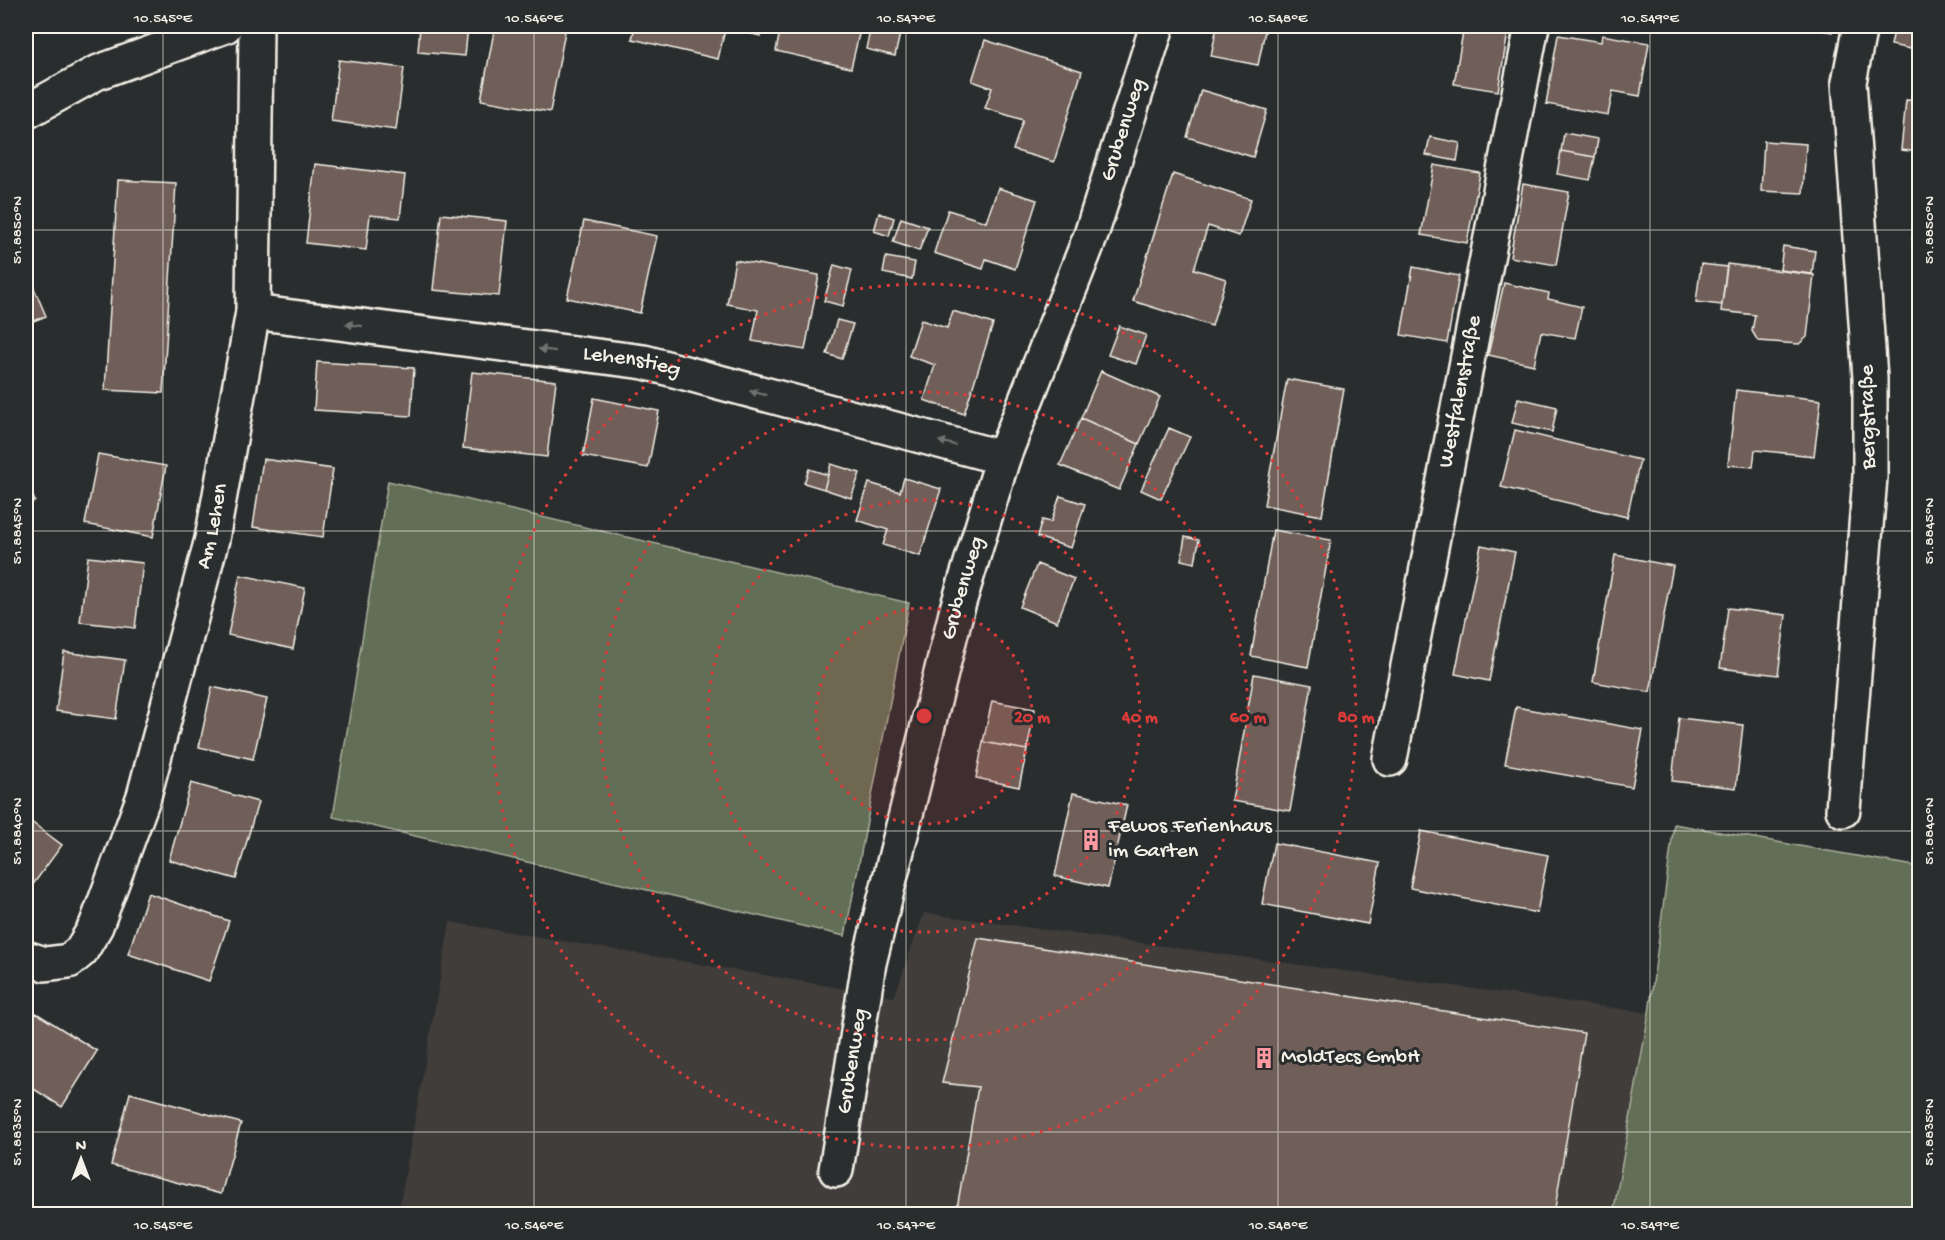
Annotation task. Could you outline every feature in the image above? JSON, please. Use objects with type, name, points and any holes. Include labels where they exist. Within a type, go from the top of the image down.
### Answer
[{"type":"street","points":[[26,112],[96,73],[225,26]]},
{"type":"street","name":"Am Lehen","points":[[26,958],[45,964],[69,961],[81,951],[96,926],[144,796],[212,539],[253,312],[256,26]]},
{"type":"street","name":"Grubenweg","points":[[836,1170],[868,963],[957,609],[1003,458],[1091,235],[1157,26]]},
{"type":"street","name":"Westfalenstraße","points":[[1390,759],[1532,26]]},
{"type":"street","name":"Bergstraße","points":[[1843,810],[1870,477],[1870,378],[1849,82],[1860,26]]},
{"type":"street","name":"Lehenstieg","points":[[253,312],[644,362],[1003,458]]},
{"type":"shaded area","name":"MoldTecs GmbH","points":[[924,913],[1649,1013],[1613,1214],[398,1214],[450,922],[894,997]]},
{"type":"green space","points":[[388,481],[909,603],[845,936],[333,817]]},
{"type":"green space","points":[[1674,824],[1919,867],[1919,1214],[1613,1214],[1649,1013]]},
{"type":"building","points":[[420,26],[468,26],[465,56],[418,52]]},
{"type":"building","points":[[495,26],[566,26],[550,112],[481,100]]},
{"type":"building","points":[[635,26],[726,26],[718,59],[632,39]]},
{"type":"building","points":[[733,26],[764,26],[761,36],[732,29]]},
{"type":"building","points":[[781,26],[861,26],[851,68],[776,51]]},
{"type":"building","points":[[871,26],[901,29],[895,56],[866,49]]},
{"type":"building","points":[[1217,26],[1266,26],[1258,65],[1211,56]]},
{"type":"building","points":[[1464,26],[1509,26],[1498,91],[1454,84]]},
{"type":"building","points":[[1796,26],[1833,26],[1832,32]]},
{"type":"building","points":[[1895,26],[1920,26],[1920,51],[1891,45]]},
{"type":"building","points":[[1558,35],[1601,42],[1602,35],[1649,43],[1640,96],[1613,91],[1608,115],[1546,104]]},
{"type":"building","points":[[985,40],[1082,71],[1054,162],[1013,150],[1023,120],[985,108],[992,88],[972,81]]},
{"type":"building","points":[[339,60],[404,68],[396,130],[331,121]]},
{"type":"building","points":[[1201,90],[1267,110],[1253,157],[1187,137]]},
{"type":"building","points":[[1906,100],[1920,101],[1920,152],[1901,150]]},
{"type":"building","points":[[1564,133],[1598,139],[1595,157],[1561,151]]},
{"type":"building","points":[[1430,137],[1460,143],[1457,161],[1426,155]]},
{"type":"building","points":[[1764,141],[1806,144],[1803,193],[1761,191]]},
{"type":"building","points":[[1561,151],[1595,157],[1590,180],[1557,174]]},
{"type":"building","points":[[315,164],[405,175],[400,218],[370,215],[366,250],[306,243]]},
{"type":"building","points":[[1434,165],[1480,173],[1467,243],[1421,235]]},
{"type":"building","points":[[1173,174],[1251,199],[1239,236],[1208,226],[1194,269],[1226,279],[1212,326],[1133,301]]},
{"type":"building","points":[[118,180],[176,183],[163,393],[105,390]]},
{"type":"building","points":[[1523,184],[1569,192],[1556,265],[1510,257]]},
{"type":"building","points":[[998,188],[1037,200],[1015,269],[986,259],[983,269],[934,253],[948,210],[986,222]]},
{"type":"building","points":[[1918,188],[1920,188],[1920,241],[1912,240]]},
{"type":"building","points":[[879,213],[894,218],[889,236],[874,231]]},
{"type":"building","points":[[441,214],[507,221],[499,296],[433,290]]},
{"type":"building","points":[[901,218],[928,227],[919,251],[893,242]]},
{"type":"building","points":[[584,221],[657,236],[640,313],[567,298]]},
{"type":"building","points":[[1783,246],[1815,251],[1812,274],[1780,270]]},
{"type":"building","points":[[886,257],[915,262],[912,279],[883,273]]},
{"type":"building","points":[[735,260],[819,275],[805,350],[752,341],[758,310],[727,304]]},
{"type":"building","points":[[1701,264],[1727,267],[1722,305],[1696,302]]},
{"type":"building","points":[[1727,264],[1814,275],[1807,337],[1799,344],[1758,341],[1752,331],[1755,315],[1721,311]]},
{"type":"building","points":[[834,265],[852,270],[843,306],[824,301]]},
{"type":"building","points":[[1413,267],[1459,276],[1447,343],[1401,335]]},
{"type":"building","points":[[26,269],[34,288],[26,292]]},
{"type":"building","points":[[1504,283],[1549,293],[1548,299],[1582,307],[1575,338],[1541,332],[1534,365],[1488,355]]},
{"type":"building","points":[[34,288],[46,316],[26,324],[26,292]]},
{"type":"building","points":[[953,311],[993,324],[964,414],[924,400],[935,365],[909,356],[921,320],[947,328]]},
{"type":"building","points":[[837,320],[853,324],[842,359],[827,354]]},
{"type":"building","points":[[1119,326],[1146,335],[1136,364],[1108,355]]},
{"type":"building","points":[[317,362],[414,368],[411,416],[314,410]]},
{"type":"building","points":[[1101,371],[1160,397],[1139,444],[1081,418]]},
{"type":"building","points":[[472,372],[556,381],[547,457],[463,448]]},
{"type":"building","points":[[1287,379],[1344,389],[1322,516],[1264,505]]},
{"type":"building","points":[[1736,390],[1821,400],[1814,456],[1755,450],[1753,467],[1728,465]]},
{"type":"building","points":[[594,398],[659,411],[648,468],[583,456]]},
{"type":"building","points":[[1518,398],[1557,407],[1552,432],[1512,423]]},
{"type":"building","points":[[1081,418],[1139,444],[1119,490],[1060,465]]},
{"type":"building","points":[[1169,428],[1190,437],[1161,499],[1141,490]]},
{"type":"building","points":[[1515,430],[1640,460],[1627,517],[1501,487]]},
{"type":"building","points":[[98,454],[166,466],[153,537],[85,524]]},
{"type":"building","points":[[263,459],[333,469],[323,537],[253,527]]},
{"type":"building","points":[[831,464],[860,473],[851,498],[824,489]]},
{"type":"building","points":[[809,469],[828,475],[824,489],[804,483]]},
{"type":"building","points":[[904,478],[941,489],[920,556],[883,545],[888,530],[857,520],[869,483],[900,492]]},
{"type":"building","points":[[26,480],[35,501],[26,505]]},
{"type":"building","points":[[1060,496],[1085,504],[1071,548],[1037,537],[1042,520],[1051,522]]},
{"type":"building","points":[[1273,530],[1331,540],[1308,667],[1251,656]]},
{"type":"building","points":[[1185,537],[1199,540],[1195,563],[1181,560]]},
{"type":"building","points":[[1481,545],[1515,552],[1489,681],[1455,674]]},
{"type":"building","points":[[1615,555],[1673,566],[1650,692],[1593,682]]},
{"type":"building","points":[[88,557],[143,563],[135,628],[80,622]]},
{"type":"building","points":[[1037,564],[1074,579],[1057,622],[1020,607]]},
{"type":"building","points":[[240,575],[305,588],[293,649],[228,635]]},
{"type":"building","points":[[1728,608],[1786,615],[1778,675],[1720,668]]},
{"type":"building","points":[[64,652],[125,660],[116,719],[56,711]]},
{"type":"building","points":[[1254,674],[1312,685],[1290,811],[1232,801]]},
{"type":"building","points":[[212,687],[267,699],[253,759],[199,747]]},
{"type":"building","points":[[992,701],[1035,709],[1027,750],[983,742]]},
{"type":"building","points":[[1516,707],[1643,730],[1632,787],[1505,764]]},
{"type":"building","points":[[1679,718],[1743,725],[1736,788],[1672,781]]},
{"type":"building","points":[[983,742],[1027,750],[1019,787],[976,778]]},
{"type":"building","points":[[191,783],[258,802],[236,879],[169,860]]},
{"type":"building","name":"Fewos Ferienhaus im Garten","points":[[1073,793],[1127,805],[1108,888],[1055,876]]},
{"type":"building","points":[[26,818],[62,845],[26,894]]},
{"type":"building","points":[[1421,831],[1548,855],[1537,913],[1410,888]]},
{"type":"building","points":[[1274,843],[1380,863],[1368,924],[1262,904]]},
{"type":"building","points":[[148,893],[229,921],[209,981],[128,954]]},
{"type":"building","name":"MoldTecs GmbH","points":[[978,938],[1584,1033],[1554,1214],[1528,1212],[1528,1214],[956,1214],[978,1087],[942,1083]]},
{"type":"building","points":[[36,1013],[97,1051],[62,1107],[26,1084],[26,1030]]},
{"type":"building","points":[[130,1093],[241,1123],[221,1194],[111,1165]]},
{"type":"place","name":"Fewos Ferienhaus im Garten","points":[[1091,840]]},
{"type":"place","name":"MoldTecs GmbH","points":[[1264,1058]]}]
